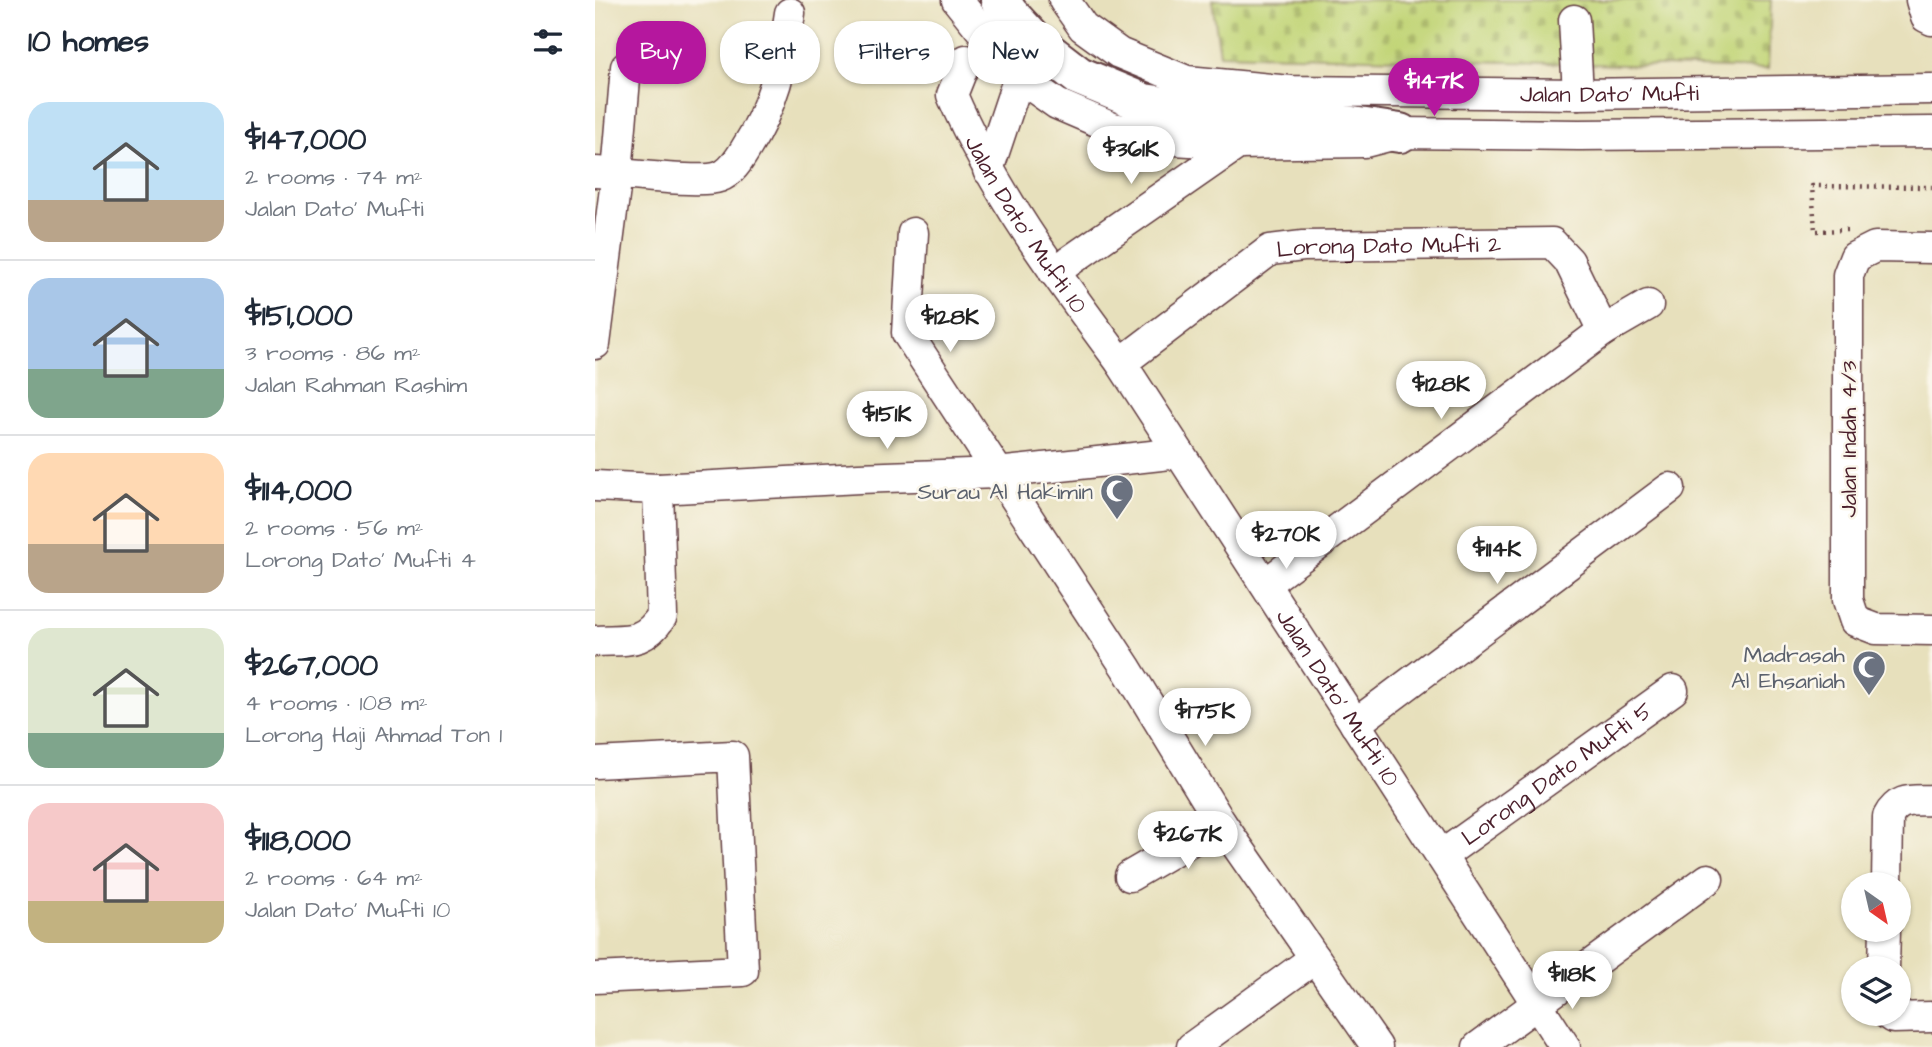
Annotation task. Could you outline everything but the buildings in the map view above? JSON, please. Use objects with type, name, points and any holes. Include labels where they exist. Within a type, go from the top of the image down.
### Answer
[{"type":"highway","points":[[1000,0],[1035,42],[1079,76],[1144,103],[1221,114],[1311,120],[1400,133]]},
{"type":"highway","points":[[1032,0],[1048,23],[1105,68],[1161,83],[1187,82]]},
{"type":"street","name":"Jalan Dato' Mufti","points":[[957,0],[974,21]]},
{"type":"street","name":"Jalan Dato' Mufti","points":[[1064,0],[1083,27],[1119,53],[1187,82],[1291,91],[1578,94],[1932,89]]},
{"type":"street","points":[[1921,0],[1926,17],[1932,20]]},
{"type":"street","points":[[606,172],[692,178],[719,177],[735,165],[765,115],[776,87],[790,13]]},
{"type":"street","points":[[1574,20],[1578,94]]},
{"type":"street","name":"Jalan Dato' Mufti 10","points":[[966,60],[952,95],[988,170],[1054,272],[1121,363],[1565,1047]]},
{"type":"street","points":[[595,344],[606,172],[623,84]]},
{"type":"street","points":[[988,170],[1017,84]]},
{"type":"street","name":"Jalan Dato' Mufti","points":[[1029,84],[1057,104],[1113,128],[1174,140],[1238,144],[1365,142],[1400,133],[1579,135],[1932,132]]},
{"type":"street","points":[[1054,272],[1238,144]]},
{"type":"street","points":[[913,233],[907,333],[1126,669],[1221,823],[1377,1047]]},
{"type":"street","name":"Lorong Dato Mufti 2","points":[[1121,363],[1270,250],[1303,246],[1552,243],[1569,261],[1603,331]]},
{"type":"street","points":[[1855,244],[1932,248]]},
{"type":"street","name":"Jalan Indah 4/3","points":[[1855,244],[1848,275],[1848,600],[1855,621],[1876,629],[1932,630]]},
{"type":"street","points":[[1265,584],[1603,331],[1648,305]]},
{"type":"street","points":[[595,486],[658,489],[997,473],[1179,453]]},
{"type":"street","points":[[1355,724],[1670,488]]},
{"type":"street","points":[[595,641],[638,639],[653,631],[662,616],[658,489]]},
{"type":"street","name":"Lorong Dato Mufti 5","points":[[1441,856],[1673,690]]},
{"type":"street","points":[[595,763],[733,756],[743,971],[595,978]]},
{"type":"street","points":[[1887,872],[1888,817],[1893,807],[1901,802],[1932,800]]},
{"type":"street","points":[[1130,876],[1221,823]]},
{"type":"street","points":[[1478,1047],[1708,879]]},
{"type":"street","points":[[1192,1047],[1315,958]]},
{"type":"street","points":[[1911,1018],[1932,1017]]},
{"type":"path","points":[[1855,244],[1815,230],[1812,187],[1932,187]]},
{"type":"green space","points":[[1212,0],[1771,0],[1768,69],[1220,54]]},
{"type":"place","name":"Surau Al Hakimin","points":[[1117,521]]},
{"type":"place","name":"Madrasah Al Ehsaniah","points":[[1869,697]]}]
